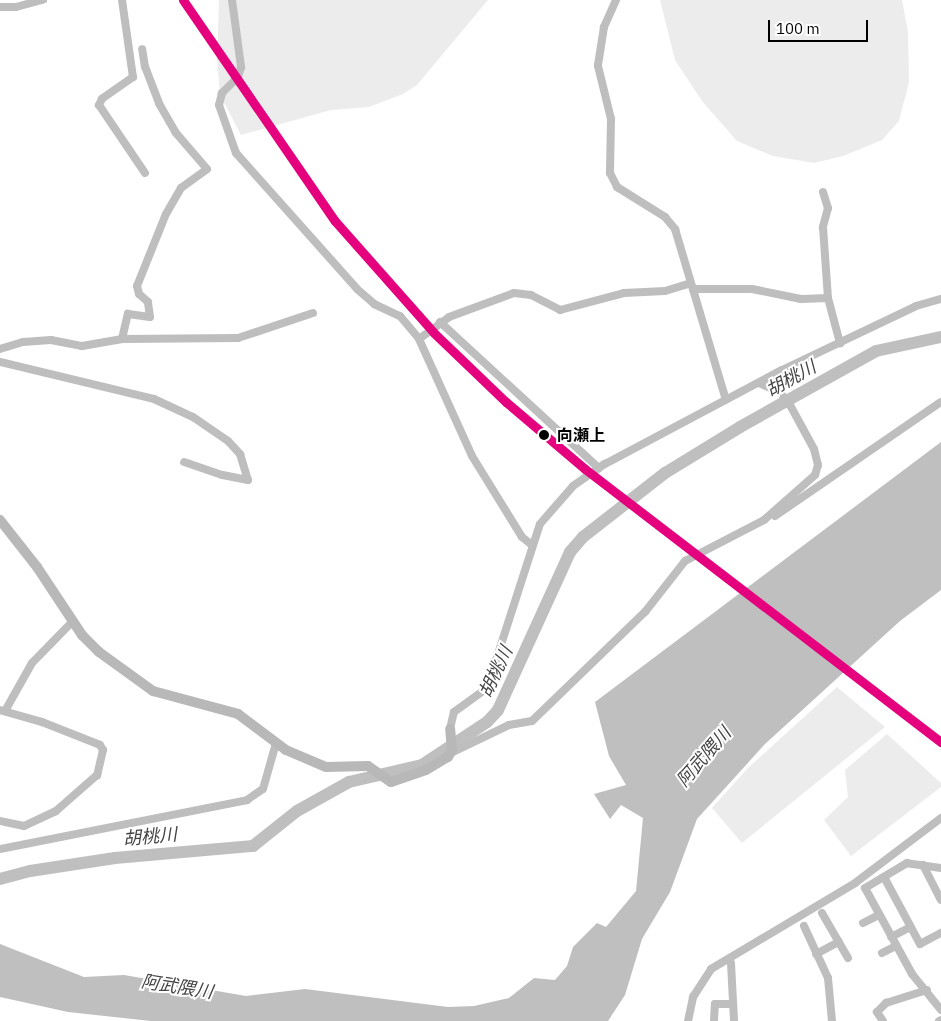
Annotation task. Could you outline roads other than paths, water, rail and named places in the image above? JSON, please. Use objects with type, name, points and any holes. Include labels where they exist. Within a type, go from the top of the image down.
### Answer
[{"type":"street","points":[[0,7],[16,7],[43,0]]},
{"type":"street","points":[[122,0],[134,77],[102,99],[99,105],[145,172]]},
{"type":"street","points":[[232,0],[240,67],[238,77],[222,92],[219,105],[236,153],[357,289],[374,304],[400,316],[420,338],[472,456],[522,537],[532,545]]},
{"type":"street","points":[[616,0],[604,27],[598,66],[611,119],[610,173],[617,187],[674,226],[726,400]]},
{"type":"street","points":[[122,339],[128,314],[150,317],[148,302],[139,294],[137,286],[166,214],[181,188],[207,169],[176,133],[159,103],[145,67],[142,48]]},
{"type":"street","points":[[823,192],[828,208],[823,227],[828,298],[840,343]]},
{"type":"street","points":[[420,338],[440,322],[514,293],[531,295],[560,310],[624,293],[692,286],[752,289],[801,299],[828,298]]},
{"type":"street","points":[[0,520],[37,567],[72,622],[98,652],[143,685],[164,696],[196,701],[238,714],[295,756],[330,768],[368,766],[390,782],[434,766],[451,741],[454,712],[482,695],[489,685],[532,545],[547,512],[577,483],[598,468],[759,382],[916,306],[941,298]]},
{"type":"street","points":[[0,350],[23,342],[51,340],[82,346],[122,339],[238,338],[313,313]]},
{"type":"street","points":[[440,322],[598,468]]},
{"type":"street","points":[[0,362],[154,400],[193,418],[228,440],[240,454],[248,480],[222,475],[184,462]]},
{"type":"street","points":[[759,382],[782,395],[812,444],[818,465],[812,478],[764,520]]},
{"type":"street","points":[[451,741],[509,725],[532,721],[645,612],[684,561],[775,516],[941,402]]},
{"type":"street","points":[[0,821],[24,826],[56,811],[97,775],[103,760],[100,745],[2,711],[32,663],[72,622]]},
{"type":"street","points":[[0,849],[247,800],[263,789],[276,743]]},
{"type":"street","points":[[688,1021],[693,996],[711,969],[855,883],[941,818]]},
{"type":"street","points":[[941,868],[907,863],[864,888],[896,946],[927,990],[939,1000],[941,1010]]},
{"type":"street","points":[[923,865],[941,900]]},
{"type":"street","points":[[884,877],[920,944],[941,933]]},
{"type":"street","points":[[822,913],[848,958]]},
{"type":"street","points":[[863,923],[879,915]]},
{"type":"street","points":[[804,926],[828,978],[832,1021]]},
{"type":"street","points":[[891,938],[911,927]]},
{"type":"street","points":[[816,954],[839,942]]},
{"type":"street","points":[[882,953],[896,946]]},
{"type":"street","points":[[731,963],[734,1021]]},
{"type":"street","points":[[883,1021],[877,1012],[886,1003],[927,990]]},
{"type":"street","points":[[714,1021],[715,1004],[734,1004]]},
{"type":"water","name":"阿武隈川","points":[[941,442],[941,590],[900,621],[765,744],[697,819],[670,892],[642,939],[625,995],[608,1021],[151,1021],[68,1012],[0,997],[0,944],[84,977],[124,975],[246,996],[305,989],[448,1007],[474,1006],[509,998],[534,978],[555,980],[567,966],[573,947],[597,923],[606,927],[636,891],[643,818],[621,805],[610,819],[594,794],[626,785],[609,756],[595,702]]},
{"type":"waterway","name":"胡桃川","points":[[0,879],[30,871],[115,858],[253,846],[297,811],[349,782],[422,765],[487,722],[498,710],[570,552],[583,537],[665,473],[740,427],[876,351],[941,337]]},
{"type":"place","name":"向瀬上","points":[[544,435]]}]
